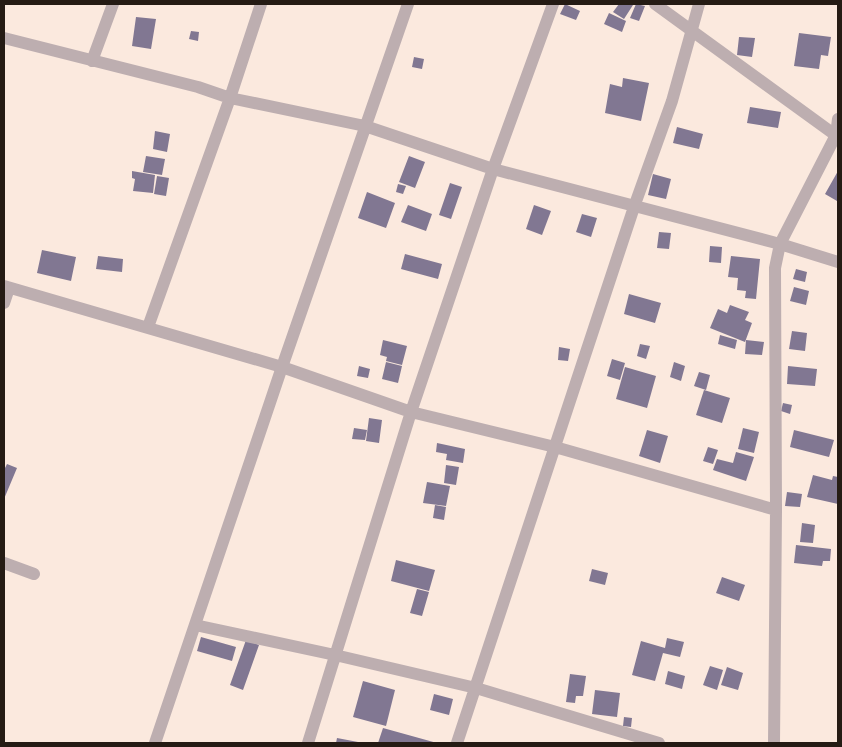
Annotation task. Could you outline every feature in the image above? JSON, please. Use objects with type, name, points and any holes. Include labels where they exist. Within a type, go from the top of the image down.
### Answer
[{"type":"street","points":[[92,61],[113,4]]},
{"type":"street","points":[[148,327],[230,98],[261,4]]},
{"type":"street","points":[[155,743],[282,367],[408,4]]},
{"type":"street","points":[[308,743],[411,412],[493,169],[553,4]]},
{"type":"street","points":[[655,4],[837,136]]},
{"type":"street","points":[[457,743],[634,207],[672,101],[699,4]]},
{"type":"street","points":[[4,38],[198,87],[230,98],[365,126],[493,169],[780,244],[838,262]]},
{"type":"street","points":[[774,743],[776,510],[775,268],[780,244],[837,136],[838,118]]},
{"type":"street","points":[[4,303],[6,287],[282,367],[411,412],[555,447],[776,510]]},
{"type":"street","points":[[4,563],[34,574]]},
{"type":"street","points":[[195,625],[476,688],[634,740],[659,743]]},
{"type":"building","points":[[565,4],[580,11],[576,20],[560,14]]},
{"type":"building","points":[[619,4],[633,5],[624,19],[613,12]]},
{"type":"building","points":[[636,4],[645,6],[639,21],[630,18]]},
{"type":"building","points":[[609,13],[626,21],[622,32],[604,24]]},
{"type":"building","points":[[136,17],[156,19],[151,49],[132,46]]},
{"type":"building","points":[[191,31],[199,32],[198,41],[189,39]]},
{"type":"building","points":[[799,33],[831,37],[828,56],[821,55],[819,69],[794,66]]},
{"type":"building","points":[[739,37],[755,38],[752,57],[737,55]]},
{"type":"building","points":[[414,57],[424,59],[422,69],[412,67]]},
{"type":"building","points":[[623,78],[649,83],[641,121],[605,113],[610,84],[622,87]]},
{"type":"building","points":[[750,107],[781,112],[778,128],[747,123]]},
{"type":"building","points":[[677,127],[703,134],[699,149],[673,143]]},
{"type":"building","points":[[155,131],[170,134],[167,152],[153,149]]},
{"type":"building","points":[[146,156],[165,159],[162,175],[143,172]]},
{"type":"building","points":[[409,156],[425,162],[415,188],[399,182]]},
{"type":"building","points":[[132,171],[155,175],[153,193],[133,191],[135,179],[132,178]]},
{"type":"building","points":[[838,171],[838,199],[837,201],[825,194]]},
{"type":"building","points":[[653,174],[671,179],[666,199],[648,195]]},
{"type":"building","points":[[157,176],[169,178],[166,196],[154,194]]},
{"type":"building","points":[[450,183],[462,187],[451,219],[439,215]]},
{"type":"building","points":[[398,184],[406,186],[403,194],[396,192]]},
{"type":"building","points":[[367,192],[395,203],[386,228],[358,218]]},
{"type":"building","points":[[408,205],[432,214],[426,231],[401,222]]},
{"type":"building","points":[[534,205],[551,211],[542,235],[526,229]]},
{"type":"building","points":[[582,214],[597,218],[591,237],[576,232]]},
{"type":"building","points":[[659,232],[671,233],[669,249],[657,248]]},
{"type":"building","points":[[710,246],[722,247],[721,263],[709,262]]},
{"type":"building","points":[[42,250],[76,257],[71,281],[37,273]]},
{"type":"building","points":[[405,254],[442,264],[438,279],[401,269]]},
{"type":"building","points":[[98,256],[123,259],[122,272],[96,269]]},
{"type":"building","points":[[731,256],[760,259],[756,299],[745,298],[746,291],[737,290],[738,278],[728,277]]},
{"type":"building","points":[[796,269],[807,272],[805,282],[793,279]]},
{"type":"building","points":[[794,287],[809,291],[806,305],[790,301]]},
{"type":"building","points":[[629,294],[661,303],[655,323],[624,314]]},
{"type":"building","points":[[730,305],[749,312],[745,320],[752,323],[745,342],[710,328],[718,309],[727,313]]},
{"type":"building","points":[[792,331],[807,333],[805,351],[789,349]]},
{"type":"building","points":[[720,335],[737,340],[735,349],[718,344]]},
{"type":"building","points":[[383,340],[407,346],[402,365],[386,361],[387,357],[380,355]]},
{"type":"building","points":[[746,340],[764,342],[762,355],[745,354]]},
{"type":"building","points":[[640,344],[650,346],[646,359],[637,356]]},
{"type":"building","points":[[559,347],[570,349],[568,361],[558,360]]},
{"type":"building","points":[[612,359],[625,363],[620,380],[607,376]]},
{"type":"building","points":[[386,362],[402,366],[398,383],[382,379]]},
{"type":"building","points":[[674,362],[685,366],[681,381],[670,377]]},
{"type":"building","points":[[359,366],[370,369],[368,378],[357,376]]},
{"type":"building","points":[[788,366],[817,369],[815,386],[787,384]]},
{"type":"building","points":[[625,367],[656,376],[647,408],[616,399]]},
{"type":"building","points":[[699,372],[710,375],[706,390],[694,386]]},
{"type":"building","points":[[704,390],[730,398],[722,423],[696,415]]},
{"type":"building","points":[[783,403],[792,405],[790,414],[781,411]]},
{"type":"building","points":[[369,418],[382,420],[379,443],[366,441]]},
{"type":"building","points":[[354,428],[367,430],[365,440],[352,439]]},
{"type":"building","points":[[743,428],[759,432],[754,453],[738,449]]},
{"type":"building","points":[[647,430],[668,436],[660,463],[639,456]]},
{"type":"building","points":[[794,430],[834,440],[829,457],[790,447]]},
{"type":"building","points":[[437,443],[465,449],[463,463],[446,460],[447,454],[436,452]]},
{"type":"building","points":[[708,447],[718,450],[713,464],[703,461]]},
{"type":"building","points":[[736,452],[754,457],[746,481],[713,470],[717,459],[733,463]]},
{"type":"building","points":[[7,464],[17,468],[4,499],[4,470]]},
{"type":"building","points":[[446,465],[459,467],[456,485],[444,483]]},
{"type":"building","points":[[813,475],[832,480],[833,476],[838,477],[838,504],[807,497]]},
{"type":"building","points":[[427,482],[450,486],[446,506],[423,503]]},
{"type":"building","points":[[787,492],[802,494],[800,507],[785,506]]},
{"type":"building","points":[[435,505],[446,507],[444,520],[433,518]]},
{"type":"building","points":[[802,523],[815,525],[813,543],[800,542]]},
{"type":"building","points":[[796,545],[831,549],[830,561],[823,561],[822,566],[794,563]]},
{"type":"building","points":[[396,560],[435,570],[429,591],[391,581]]},
{"type":"building","points":[[592,569],[608,573],[605,585],[589,581]]},
{"type":"building","points":[[722,577],[745,585],[739,601],[716,593]]},
{"type":"building","points":[[417,589],[429,592],[422,616],[410,613]]},
{"type":"building","points":[[201,637],[236,647],[232,661],[197,651]]},
{"type":"building","points":[[667,638],[684,642],[680,657],[663,653],[655,681],[632,675],[641,641],[665,648]]},
{"type":"building","points":[[246,640],[259,645],[243,690],[230,685]]},
{"type":"building","points":[[710,666],[723,670],[717,690],[703,685]]},
{"type":"building","points":[[727,667],[743,673],[738,690],[721,685]]},
{"type":"building","points":[[668,671],[685,676],[682,689],[665,684]]},
{"type":"building","points":[[570,674],[586,676],[583,696],[576,696],[575,703],[566,702]]},
{"type":"building","points":[[363,681],[395,690],[386,726],[353,717]]},
{"type":"building","points":[[595,690],[620,693],[617,717],[592,714]]},
{"type":"building","points":[[434,694],[453,699],[449,715],[430,710]]},
{"type":"building","points":[[624,717],[632,718],[631,727],[623,726]]},
{"type":"building","points":[[383,728],[437,743],[378,743]]},
{"type":"building","points":[[337,738],[358,742],[358,743],[336,743]]}]
